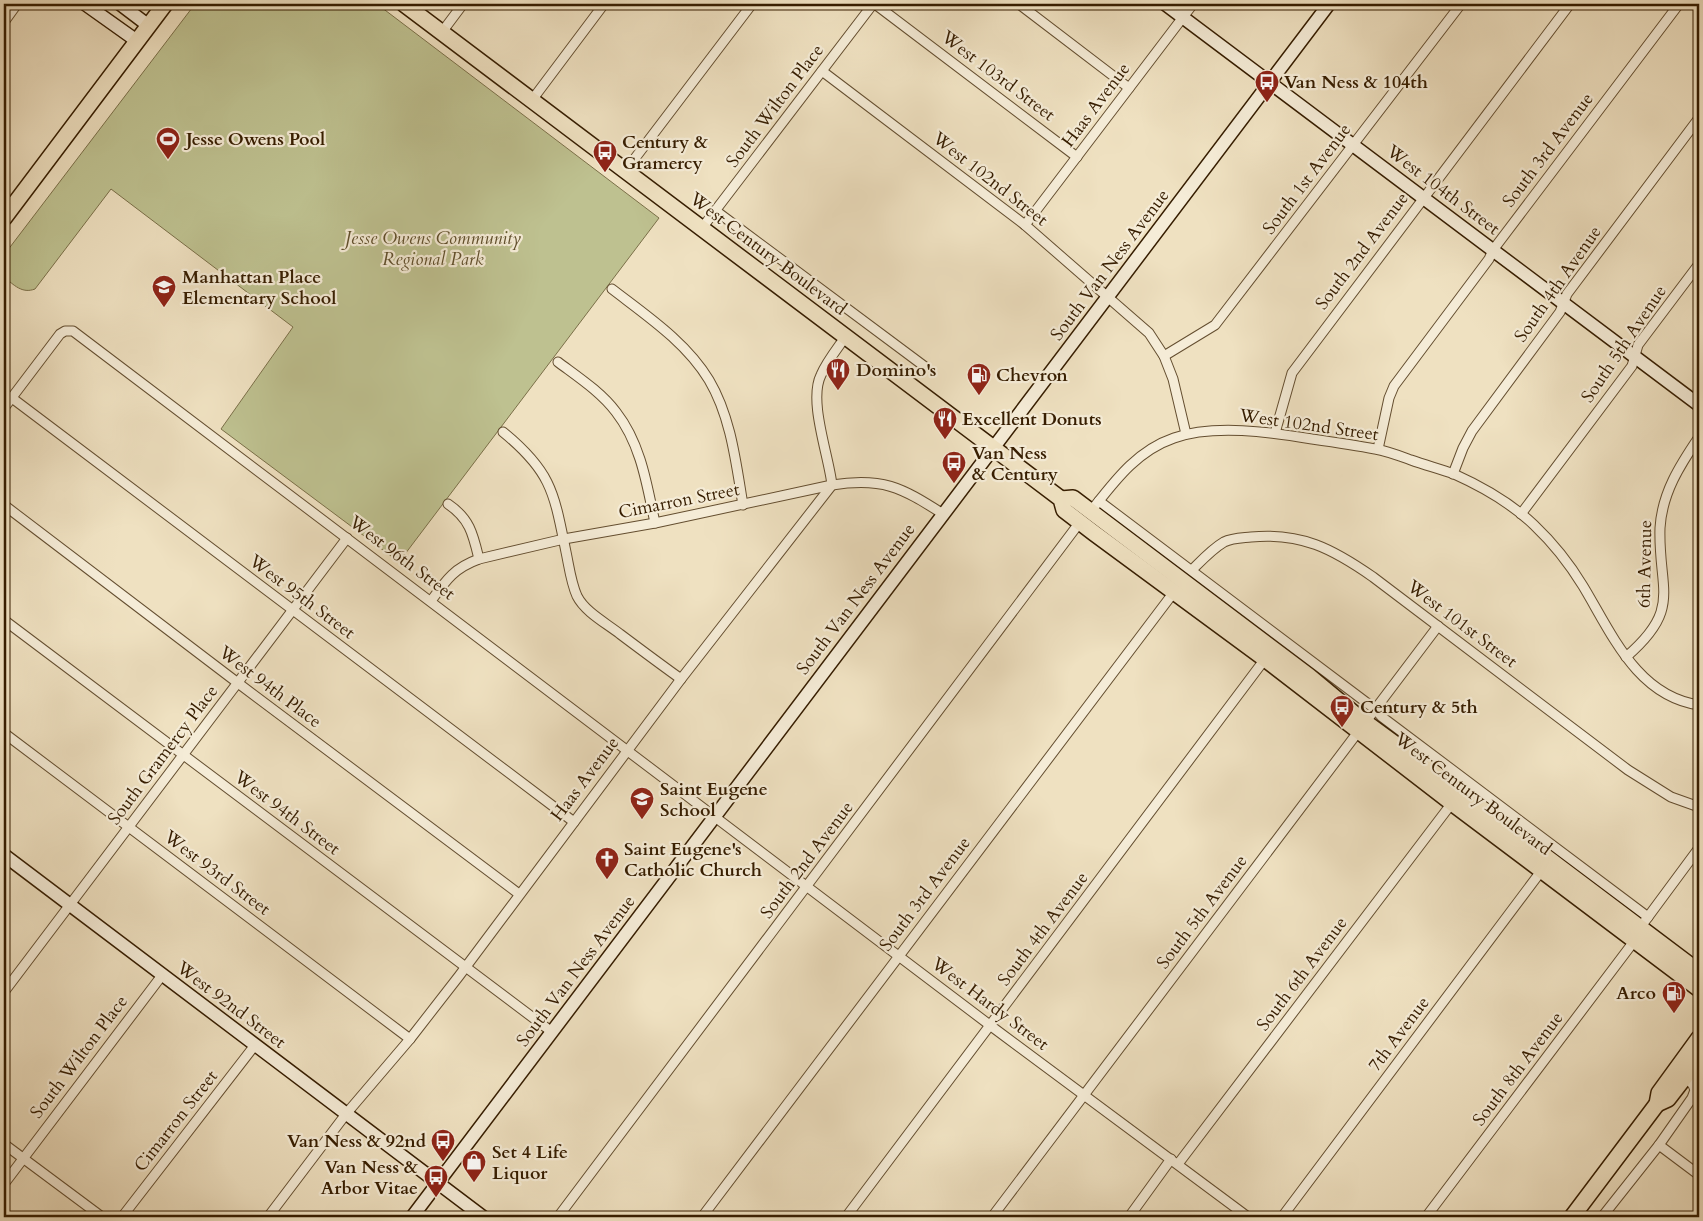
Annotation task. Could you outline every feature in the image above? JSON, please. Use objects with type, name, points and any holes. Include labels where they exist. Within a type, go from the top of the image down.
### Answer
[{"type":"main road","points":[[5,214],[165,4]]},
{"type":"main road","name":"West Century Boulevard","points":[[404,4],[1061,499],[1064,510],[1090,511],[1310,676],[1362,727],[1452,803],[1542,870],[1641,928],[1699,989]]},
{"type":"main road","name":"West Century Boulevard","points":[[1090,511],[1174,592],[1641,928],[1699,972]]},
{"type":"main road","points":[[1572,1217],[1657,1104],[1659,1093],[1699,1038]]},
{"type":"main road","points":[[1657,1104],[1668,1099],[1699,1059]]},
{"type":"street","points":[[4,22],[17,4]]},
{"type":"street","points":[[85,4],[137,41]]},
{"type":"street","points":[[120,4],[148,26]]},
{"type":"street","points":[[442,32],[463,4]]},
{"type":"street","points":[[532,100],[604,4]]},
{"type":"street","points":[[626,170],[752,4]]},
{"type":"street","name":"South Wilton Place","points":[[702,228],[874,4]]},
{"type":"street","name":"West 103rd Street","points":[[874,4],[1077,157]]},
{"type":"street","points":[[1019,4],[1129,88]]},
{"type":"street","name":"West 104th Street","points":[[1165,4],[1699,405]]},
{"type":"street","name":"Haas Avenue","points":[[1025,226],[1193,4]]},
{"type":"street","name":"South Van Ness Avenue","points":[[412,1217],[1329,4]]},
{"type":"street","name":"South 1st Avenue","points":[[1164,356],[1216,325],[1461,4]]},
{"type":"street","name":"South 2nd Avenue","points":[[1275,433],[1292,373],[1570,4]]},
{"type":"street","name":"South 3rd Avenue","points":[[1378,449],[1389,398],[1394,386],[1489,259],[1493,250],[1679,4]]},
{"type":"street","name":"West 102nd Street","points":[[822,71],[1025,226],[1149,333],[1164,356],[1173,379],[1186,434],[1228,430],[1275,433],[1378,449],[1453,474],[1480,487],[1521,514],[1566,560],[1626,657],[1640,675],[1679,701],[1699,705]]},
{"type":"street","name":"South 4th Avenue","points":[[1453,474],[1472,431],[1560,312],[1567,294],[1699,118]]},
{"type":"street","name":"West Century Boulevard","points":[[716,211],[924,366]]},
{"type":"street","name":"South 5th Avenue","points":[[1521,514],[1632,366],[1638,345],[1699,264]]},
{"type":"street","points":[[612,289],[682,346],[709,380],[719,400],[727,423],[743,505]]},
{"type":"street","name":"West 96th Street","points":[[12,398],[60,334],[68,330],[78,334],[714,816]]},
{"type":"street","points":[[832,485],[818,410],[818,387],[820,376],[846,336]]},
{"type":"street","points":[[558,362],[604,398],[617,412],[637,449],[655,523]]},
{"type":"street","points":[[4,408],[12,398]]},
{"type":"street","name":"West 95th Street","points":[[12,398],[574,822]]},
{"type":"street","points":[[503,432],[531,457],[543,473],[555,499],[573,584],[578,598],[586,608],[681,679]]},
{"type":"street","name":"South 2nd Avenue","points":[[558,1217],[1090,511],[1128,465],[1155,446],[1186,434]]},
{"type":"street","name":"6th Avenue","points":[[1626,657],[1640,645],[1659,621],[1663,606],[1664,582],[1660,527],[1663,506],[1674,474],[1699,437]]},
{"type":"street","name":"Cimarron Street","points":[[431,600],[455,571],[479,559],[564,539],[655,523],[832,485],[876,482],[888,485],[906,492],[943,514]]},
{"type":"street","name":"Haas Avenue","points":[[268,1217],[346,1114],[410,1039],[466,967],[627,750],[832,485]]},
{"type":"street","points":[[448,504],[465,518],[471,527],[479,559]]},
{"type":"street","name":"West 94th Place","points":[[4,505],[519,894]]},
{"type":"street","name":"West Century Boulevard","points":[[1090,511],[1192,570],[1376,709],[1382,717],[1641,928]]},
{"type":"street","name":"West 101st Street","points":[[1192,570],[1215,547],[1226,541],[1262,536],[1279,536],[1306,541],[1330,549],[1350,561],[1438,626],[1628,770],[1671,797],[1699,807]]},
{"type":"street","name":"South Gramercy Place","points":[[4,992],[347,538]]},
{"type":"street","name":"South 3rd Avenue","points":[[702,1217],[1174,592]]},
{"type":"street","name":"West 94th Street","points":[[4,620],[552,1032]]},
{"type":"street","name":"South 5th Avenue","points":[[992,1217],[1438,626]]},
{"type":"street","name":"South 4th Avenue","points":[[846,1217],[1266,660]]},
{"type":"street","name":"West 93rd Street","points":[[4,733],[410,1039]]},
{"type":"street","name":"South 6th Avenue","points":[[1129,1217],[1174,1162],[1452,803]]},
{"type":"street","name":"West Hardy Street","points":[[714,816],[991,1026],[1248,1217]]},
{"type":"street","name":"South 8th Avenue","points":[[1426,1217],[1699,848]]},
{"type":"street","name":"West 92nd Street","points":[[4,855],[483,1217]]},
{"type":"street","name":"7th Avenue","points":[[1282,1217],[1542,870]]},
{"type":"street","name":"South Wilton Place","points":[[4,1184],[162,974]]},
{"type":"street","name":"Cimarron Street","points":[[122,1217],[255,1045]]},
{"type":"street","points":[[1602,1217],[1692,1098],[1695,1090],[1686,1077]]},
{"type":"street","points":[[4,1144],[102,1217]]},
{"type":"street","points":[[1658,1145],[1699,1175]]},
{"type":"green space","name":"Jesse Owens Community Regional Park","points":[[195,4],[377,4],[659,218],[399,562],[221,429],[293,327],[111,189],[35,289],[22,290],[4,277],[4,255]]},
{"type":"place","name":"Van Ness & 104th","points":[[1267,103]]},
{"type":"place","name":"Jesse Owens Pool","points":[[168,160]]},
{"type":"place","name":"Century & Gramercy","points":[[605,173]]},
{"type":"place","name":"Manhattan Place Elementary School","points":[[164,308]]},
{"type":"place","name":"Domino's","points":[[838,391]]},
{"type":"place","name":"Chevron","points":[[979,396]]},
{"type":"place","name":"Excellent Donuts","points":[[945,440]]},
{"type":"place","name":"Van Ness & Century","points":[[954,484]]},
{"type":"place","name":"Century & 5th","points":[[1342,728]]},
{"type":"place","name":"Saint Eugene School","points":[[642,820]]},
{"type":"place","name":"Saint Eugene's Catholic Church","points":[[607,880]]},
{"type":"place","name":"Arco","points":[[1674,1014]]},
{"type":"place","name":"Van Ness & 92nd","points":[[443,1162]]},
{"type":"place","name":"Set 4 Life Liquor","points":[[474,1183]]},
{"type":"place","name":"Van Ness & Arbor Vitae","points":[[436,1198]]}]
